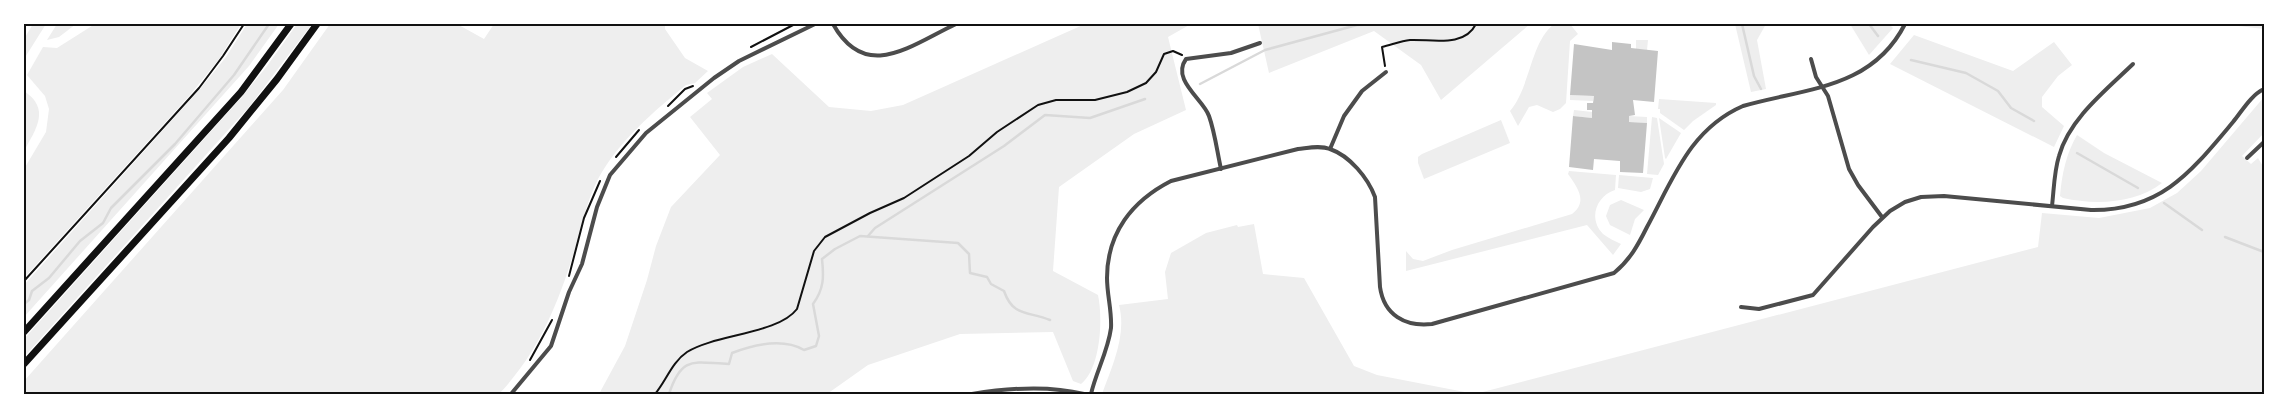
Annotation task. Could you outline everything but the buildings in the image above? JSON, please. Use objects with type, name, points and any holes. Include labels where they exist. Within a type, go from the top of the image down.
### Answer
[{"type":"highway","points":[[24,332],[241,92],[291,24]]},
{"type":"highway","points":[[24,364],[229,138],[278,79],[317,24]]},
{"type":"street","points":[[511,394],[551,346],[569,292],[582,264],[596,207],[610,175],[646,133],[714,78],[740,61],[815,24]]},
{"type":"street","points":[[833,24],[842,40],[851,48],[862,54],[877,57],[904,49],[956,24]]},
{"type":"street","points":[[1091,394],[1109,340],[1111,314],[1106,277],[1108,258],[1121,222],[1137,203],[1154,190],[1171,181],[1313,147],[1330,149],[1355,166],[1372,187],[1375,197],[1380,287],[1383,301],[1395,316],[1408,324],[1432,324],[1614,273],[1632,254],[1688,151],[1708,126],[1730,111],[1743,106],[1841,82],[1879,60],[1895,42],[1905,24]]},
{"type":"street","points":[[1221,169],[1208,113],[1192,93],[1182,70],[1186,60],[1231,53],[1260,44]]},
{"type":"street","points":[[1811,59],[1816,77],[1823,86],[1850,169],[1858,185],[1882,217]]},
{"type":"street","points":[[2052,206],[2059,154],[2073,127],[2098,97],[2133,64]]},
{"type":"street","points":[[1330,149],[1344,116],[1362,91],[1386,72]]},
{"type":"street","points":[[1741,307],[1759,309],[1813,296],[1882,217],[1905,202],[1921,197],[1944,196],[2111,210],[2143,202],[2162,194],[2196,166],[2252,98],[2264,89]]},
{"type":"street","points":[[2247,158],[2264,142]]},
{"type":"street","points":[[972,394],[1015,389],[1060,390],[1084,394]]},
{"type":"path","points":[[24,281],[199,88],[244,24]]},
{"type":"path","points":[[748,49],[775,32],[794,24]]},
{"type":"path","points":[[1386,72],[1382,47],[1408,40],[1460,39],[1468,34],[1476,24]]},
{"type":"path","points":[[655,394],[680,356],[704,344],[780,322],[793,314],[797,309],[814,251],[830,233],[904,198],[969,156],[1004,127],[1038,105],[1056,100],[1095,100],[1127,92],[1152,78],[1164,54],[1173,51],[1186,60]]},
{"type":"path","points":[[664,109],[685,89],[694,86]]},
{"type":"path","points":[[616,158],[641,128]]},
{"type":"path","points":[[566,284],[575,259],[584,218],[602,178]]},
{"type":"path","points":[[529,363],[554,315]]},
{"type":"shaded area","points":[[33,24],[46,24],[24,59],[24,39]]},
{"type":"shaded area","points":[[57,24],[76,24],[59,37],[47,40]]},
{"type":"shaded area","points":[[95,24],[241,24],[219,59],[190,95],[24,278],[24,169],[46,132],[49,109],[45,96],[27,75],[43,47],[57,48]]},
{"type":"shaded area","points":[[247,24],[279,24],[249,66],[24,317],[24,285],[200,89],[226,57]]},
{"type":"shaded area","points":[[297,24],[312,24],[249,107],[24,357],[24,339],[241,98]]},
{"type":"shaded area","points":[[330,24],[457,24],[484,39],[494,24],[665,24],[665,29],[685,58],[708,71],[695,83],[686,85],[649,116],[606,165],[590,198],[567,274],[553,311],[524,363],[499,394],[24,394],[24,381],[283,90]]},
{"type":"shaded area","points":[[1085,24],[1191,24],[1168,37],[1186,110],[1134,134],[1059,187],[1053,271],[1098,295],[1100,305],[1099,342],[1096,355],[1088,377],[1081,384],[1073,381],[1053,332],[960,334],[868,365],[827,394],[599,394],[625,346],[656,246],[671,207],[720,155],[690,117],[712,99],[707,93],[743,67],[772,54],[829,107],[871,111],[903,105]]},
{"type":"shaded area","points":[[1258,24],[1530,24],[1441,100],[1421,65],[1374,31],[1269,73]]},
{"type":"shaded area","points":[[1554,24],[1570,24],[1578,34],[1570,41],[1566,103],[1560,109],[1553,112],[1537,105],[1529,107],[1518,126],[1510,111],[1522,90],[1540,42]]},
{"type":"shaded area","points":[[1735,24],[1766,24],[1757,40],[1766,89],[1751,92]]},
{"type":"shaded area","points":[[1850,24],[1889,24],[1893,28],[1869,55]]},
{"type":"shaded area","points":[[2221,24],[2264,24],[2264,29]]},
{"type":"shaded area","points":[[1914,35],[2013,71],[2054,42],[2072,65],[2058,76],[2042,97],[2042,107],[2064,126],[2054,147],[1890,64]]},
{"type":"shaded area","points":[[1636,40],[1648,40],[1647,50],[1636,49]]},
{"type":"shaded area","points":[[24,91],[37,105],[39,120],[24,151]]},
{"type":"shaded area","points":[[1570,95],[1594,96],[1593,101],[1570,100]]},
{"type":"shaded area","points":[[2264,97],[2264,133],[2242,156],[2251,164],[2258,158],[2264,168],[2264,394],[1475,394],[2038,247],[2042,213],[2099,218],[2150,208],[2177,193],[2201,171]]},
{"type":"shaded area","points":[[1659,99],[1716,103],[1716,105],[1693,121],[1684,130],[1660,113],[1660,109],[1658,109]]},
{"type":"shaded area","points":[[1574,110],[1592,112],[1592,118],[1573,116]]},
{"type":"shaded area","points":[[1629,116],[1647,117],[1647,123],[1629,122]]},
{"type":"shaded area","points":[[1652,117],[1657,118],[1664,164],[1658,175],[1647,174]]},
{"type":"shaded area","points":[[1659,118],[1681,133],[1666,159],[1665,158]]},
{"type":"shaded area","points":[[1501,120],[1510,143],[1424,179],[1418,163],[1418,157]]},
{"type":"shaded area","points":[[2077,135],[2104,153],[2162,183],[2140,195],[2114,201],[2088,202],[2063,198],[2060,196],[2063,172],[2070,149]]},
{"type":"shaded area","points":[[1569,171],[1616,175],[1615,190],[1603,197],[1596,209],[1595,215],[1598,228],[1603,234],[1621,244],[1613,255],[1587,225],[1406,271],[1406,251],[1413,259],[1423,261],[1452,250],[1572,214],[1580,205],[1580,195],[1568,174]]},
{"type":"shaded area","points":[[1619,175],[1653,178],[1650,189],[1641,192],[1618,188]]},
{"type":"shaded area","points":[[1621,200],[1644,210],[1635,219],[1630,235],[1610,225],[1606,216],[1610,205]]},
{"type":"shaded area","points":[[1254,224],[1263,274],[1304,278],[1354,366],[1377,375],[1475,394],[1102,394],[1120,339],[1121,316],[1119,305],[1168,299],[1165,272],[1171,253],[1206,233],[1237,225],[1238,227]]},
{"type":"waterway","points":[[24,304],[29,300],[32,291],[49,278],[80,241],[103,223],[111,208],[175,144],[234,75],[269,24]]},
{"type":"waterway","points":[[1200,84],[1265,50],[1357,25],[1388,24]]},
{"type":"waterway","points":[[1742,24],[1754,76],[1761,89]]},
{"type":"waterway","points":[[1869,24],[1878,36]]},
{"type":"waterway","points":[[1911,60],[1966,73],[1998,91],[2011,108],[2034,121]]},
{"type":"waterway","points":[[868,236],[875,228],[1004,146],[1045,115],[1090,118],[1145,99]]},
{"type":"waterway","points":[[2077,153],[2138,188]]},
{"type":"waterway","points":[[2164,203],[2202,230]]},
{"type":"waterway","points":[[669,394],[679,372],[691,364],[729,364],[732,353],[758,345],[787,344],[804,350],[816,346],[819,336],[813,304],[822,283],[822,259],[835,249],[860,236],[958,243],[969,254],[970,273],[987,277],[991,284],[1004,291],[1012,305],[1022,312],[1050,320]]},
{"type":"waterway","points":[[2225,237],[2264,252]]}]
